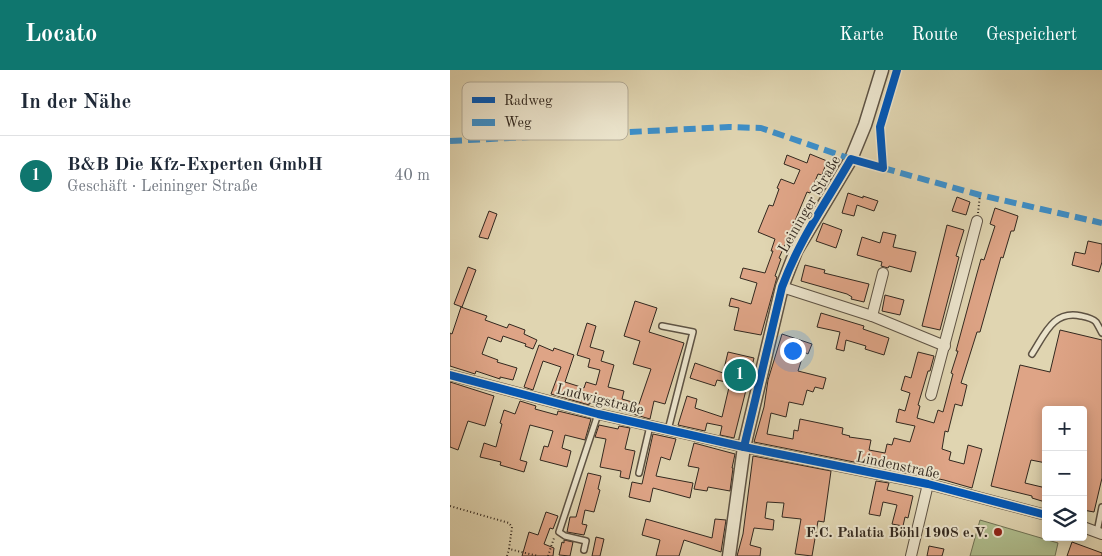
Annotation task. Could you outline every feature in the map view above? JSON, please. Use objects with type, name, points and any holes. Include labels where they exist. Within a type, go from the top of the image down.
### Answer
[{"type":"street","name":"Leininger Straße","points":[[729,556],[744,447],[782,287],[800,245],[851,159],[865,125],[882,70]]},
{"type":"street","points":[[931,395],[977,221]]},
{"type":"street","points":[[872,316],[883,273]]},
{"type":"street","points":[[782,287],[872,316],[945,346]]},
{"type":"street","name":"Ludwigstraße","points":[[450,375],[598,414],[744,447]]},
{"type":"street","name":"Lindenstraße","points":[[744,447],[928,484],[1042,513]]},
{"type":"street","points":[[911,556],[928,484]]},
{"type":"street","points":[[1087,529],[1099,533]]},
{"type":"lane","points":[[1032,354],[1054,322],[1062,316],[1070,314],[1091,318],[1102,333]]},
{"type":"lane","points":[[662,326],[693,332],[668,430]]},
{"type":"lane","name":"Ludwigstraße","points":[[559,532],[598,414]]},
{"type":"lane","points":[[639,473],[651,426]]},
{"type":"lane","points":[[1099,533],[1102,507]]},
{"type":"lane","points":[[559,532],[565,536],[586,541],[584,550]]},
{"type":"path","points":[[977,221],[980,196]]},
{"type":"path","points":[[450,506],[509,523],[512,527],[512,537],[507,556]]},
{"type":"path","points":[[548,556],[555,536],[559,532]]},
{"type":"path","points":[[509,549],[538,556]]},
{"type":"green space","name":"F.C. Palatia Böhl 1908 e.V.","points":[[980,520],[1042,538],[1042,541],[1058,543],[1055,556],[970,556]]},
{"type":"building","points":[[810,154],[827,161],[822,175],[818,174],[810,193],[807,192],[779,258],[781,259],[775,276],[777,277],[761,335],[734,330],[739,308],[729,306],[731,298],[751,304],[757,283],[740,278],[743,268],[765,273],[775,239],[758,232],[769,205],[773,206],[781,179],[794,184],[800,170],[784,164],[787,155],[807,163]]},
{"type":"building","points":[[848,193],[878,201],[874,211],[857,205],[854,216],[842,213]]},
{"type":"building","points":[[957,197],[970,202],[966,215],[952,211]]},
{"type":"building","points":[[995,208],[1018,216],[1014,231],[1011,231],[1003,258],[1001,257],[980,332],[977,332],[961,383],[967,385],[962,406],[955,404],[948,432],[945,431],[942,449],[951,452],[949,460],[964,464],[968,445],[982,449],[972,488],[944,480],[754,442],[764,407],[768,380],[782,334],[812,344],[808,354],[804,352],[798,371],[826,378],[823,389],[815,387],[813,392],[807,390],[803,405],[789,402],[786,417],[771,413],[767,434],[793,439],[794,430],[798,431],[800,419],[843,428],[842,434],[849,437],[871,440],[869,450],[885,453],[887,444],[892,445],[894,438],[910,442],[915,426],[896,422],[899,409],[905,411],[910,393],[901,390],[905,376],[911,378],[918,352],[934,356],[918,405],[920,406],[917,418],[934,423],[938,410],[943,412],[953,374],[951,373],[958,351],[956,351],[981,259],[984,260],[995,226],[990,224]]},
{"type":"building","points":[[489,211],[497,214],[488,239],[479,237]]},
{"type":"building","points":[[823,223],[842,230],[836,248],[816,241]]},
{"type":"building","points":[[947,225],[964,230],[956,256],[959,257],[940,330],[922,326]]},
{"type":"building","points":[[883,232],[896,235],[893,247],[916,252],[911,272],[889,266],[888,268],[881,266],[882,262],[857,255],[862,237],[880,243]]},
{"type":"building","points":[[1088,241],[1102,244],[1102,262],[1099,272],[1072,265],[1075,252],[1085,254]]},
{"type":"building","points":[[805,265],[825,270],[824,273],[869,284],[864,302],[851,299],[852,297],[847,294],[801,281]]},
{"type":"building","points":[[468,267],[476,270],[462,307],[454,304]]},
{"type":"building","points":[[885,295],[904,300],[900,315],[882,311]]},
{"type":"building","points":[[635,301],[657,308],[649,332],[684,343],[665,404],[654,401],[650,419],[602,405],[589,403],[589,405],[551,394],[561,367],[543,361],[533,390],[524,387],[539,345],[553,351],[554,348],[574,355],[565,382],[584,388],[586,382],[596,385],[600,370],[588,367],[590,359],[577,355],[587,323],[596,326],[590,347],[604,351],[601,361],[614,365],[608,387],[624,391],[622,399],[639,404],[651,369],[633,364],[640,341],[624,336]]},
{"type":"building","points":[[461,307],[487,316],[485,320],[507,328],[509,324],[525,330],[524,334],[537,340],[533,349],[525,346],[526,344],[503,336],[501,342],[488,337],[482,354],[498,360],[497,362],[517,368],[513,380],[500,377],[500,379],[476,371],[475,374],[450,366],[450,333],[452,334]]},
{"type":"building","points":[[821,313],[864,326],[863,329],[889,338],[884,355],[865,349],[866,346],[846,340],[844,351],[836,349],[840,332],[817,327]]},
{"type":"building","points":[[1060,330],[1102,340],[1102,478],[1094,512],[1087,511],[1087,406],[1042,406],[1042,462],[1031,460],[1025,483],[1042,487],[1042,501],[1032,498],[1032,496],[991,486],[1020,365],[1050,372]]},
{"type":"building","points":[[728,352],[754,358],[734,438],[720,435],[722,426],[707,423],[705,431],[678,425],[687,396],[697,399],[695,408],[722,417],[730,383],[717,380],[715,386],[690,378],[695,363],[723,373]]},
{"type":"building","points":[[450,382],[494,396],[485,426],[468,421],[458,450],[450,447]]},
{"type":"building","points":[[520,401],[536,406],[535,409],[557,415],[558,411],[591,419],[585,440],[565,435],[562,448],[571,451],[567,467],[540,460],[544,446],[548,447],[553,431],[530,425],[520,460],[527,462],[524,472],[500,465],[501,462],[480,457],[484,443],[496,447],[504,410],[515,414]]},
{"type":"building","points":[[599,425],[618,429],[619,426],[630,428],[625,449],[635,451],[629,479],[620,477],[621,471],[600,467],[606,439],[595,437]]},
{"type":"building","points":[[653,434],[676,439],[670,460],[661,457],[656,476],[693,483],[690,498],[653,488],[650,502],[629,497],[632,482],[642,484]]},
{"type":"building","points":[[694,443],[735,454],[730,491],[708,487],[707,491],[694,489],[699,468],[688,466]]},
{"type":"building","points":[[753,456],[831,471],[824,522],[818,521],[812,556],[795,554],[801,519],[782,517],[784,503],[767,502],[765,518],[774,520],[773,530],[754,528],[750,545],[761,548],[760,556],[737,556],[743,534]]},
{"type":"building","points":[[588,473],[601,476],[598,489],[600,490],[594,512],[585,510],[582,524],[587,525],[584,535],[567,532],[570,517],[576,517]]},
{"type":"building","points":[[876,481],[889,483],[887,490],[913,496],[908,518],[905,517],[903,526],[892,524],[897,505],[883,502],[880,516],[869,514]]},
{"type":"building","points":[[546,512],[558,516],[553,529],[550,528],[544,544],[554,548],[553,556],[522,556],[529,532],[538,535]]},
{"type":"building","points":[[646,519],[712,538],[715,519],[726,520],[721,552],[684,540],[679,556],[656,556],[660,540],[642,535]]},
{"type":"building","points":[[596,537],[604,539],[600,556],[592,556]]},
{"type":"building","points":[[564,540],[573,542],[570,556],[559,555]]},
{"type":"building","points":[[1072,542],[1102,553],[1102,556],[1067,556]]},
{"type":"building","points":[[929,546],[944,549],[942,556],[927,556]]},
{"type":"marked path","points":[[628,132],[729,127],[761,128],[854,160]]},
{"type":"marked path","points":[[450,141],[470,140]]},
{"type":"marked path","points":[[883,168],[980,195],[1102,223]]},
{"type":"cycle path","points":[[744,447],[782,287],[789,269],[805,237],[851,159],[883,168],[880,127],[897,70]]},
{"type":"cycle path","points":[[450,375],[598,414],[744,447],[928,484],[1042,514]]},
{"type":"place","name":"B&B Die Kfz-Experten GmbH","points":[[740,375]]},
{"type":"place","name":"F.C. Palatia Böhl 1908 e.V.","points":[[998,532]]}]
